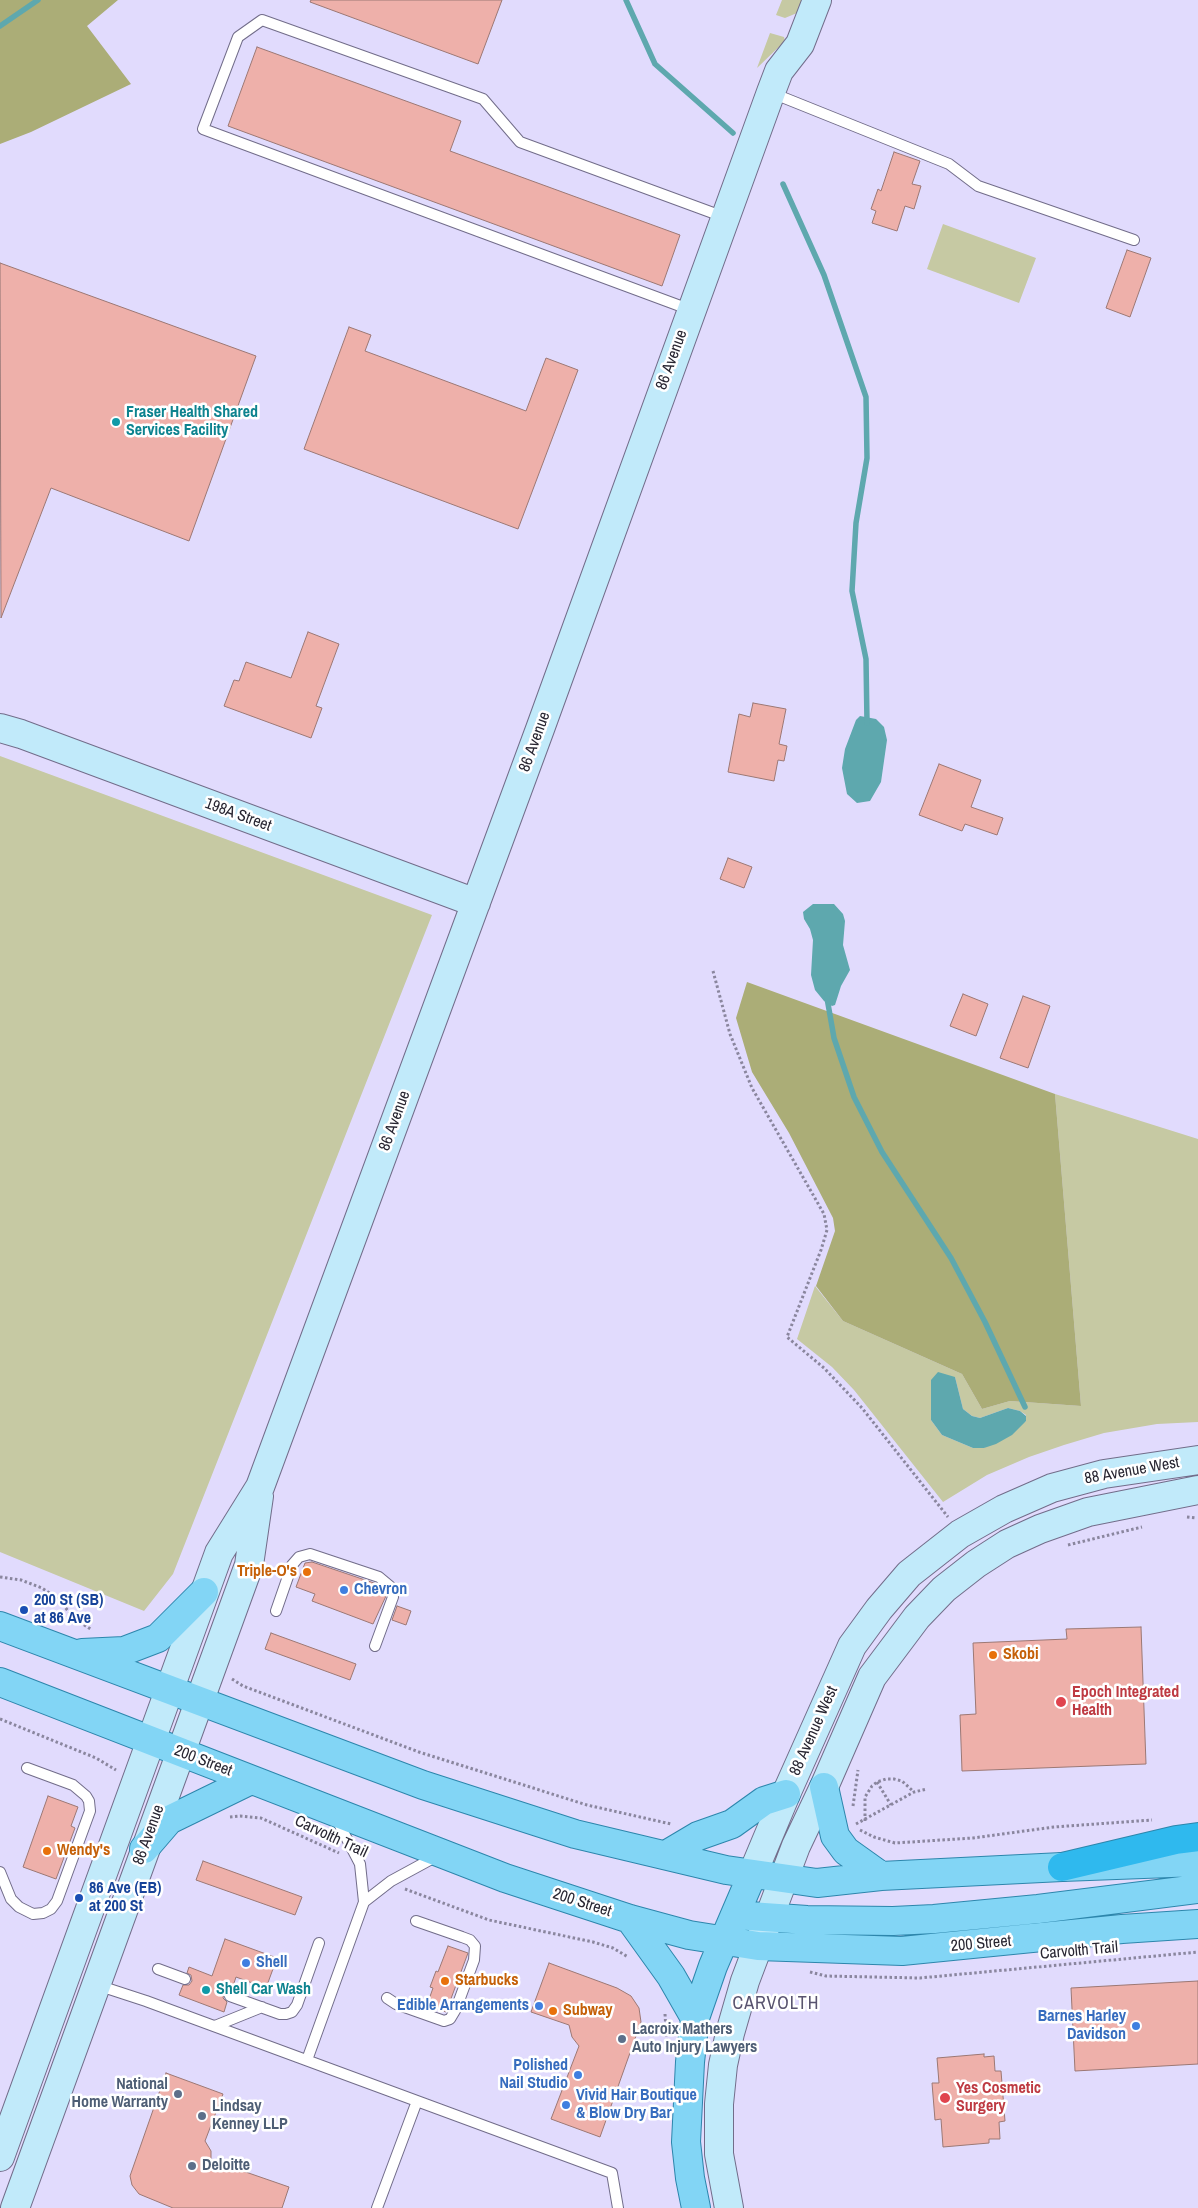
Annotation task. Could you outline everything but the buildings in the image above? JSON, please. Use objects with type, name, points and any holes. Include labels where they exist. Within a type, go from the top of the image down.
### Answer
[{"type":"highway","points":[[1062,1867],[1176,1840],[1198,1837]]},
{"type":"main road","points":[[71,1654],[124,1651],[158,1638],[204,1592]]},
{"type":"main road","points":[[0,1626],[423,1785],[576,1834],[752,1875],[817,1883],[881,1876],[1198,1862]]},
{"type":"main road","name":"200 Street","points":[[0,1682],[505,1878],[630,1919],[689,1935],[758,1946],[902,1950],[1122,1929],[1198,1924]]},
{"type":"main road","points":[[144,1848],[169,1820],[250,1780]]},
{"type":"main road","points":[[824,1787],[835,1836],[846,1851],[881,1876]]},
{"type":"main road","points":[[666,1855],[698,1836],[732,1824],[764,1801],[786,1794]]},
{"type":"main road","name":"88 Avenue West","points":[[696,2208],[686,2142],[690,2062],[695,2018],[723,1940],[752,1875]]},
{"type":"main road","points":[[735,1915],[770,1918],[893,1921],[934,1919],[1038,1909],[1198,1888]]},
{"type":"main road","points":[[630,1919],[671,1976],[695,2018]]},
{"type":"street","name":"86 Avenue","points":[[0,2157],[219,1553],[260,1487],[476,903],[690,310],[771,92],[779,71],[800,44],[816,0]]},
{"type":"street","name":"198A Street","points":[[0,728],[21,734],[476,903]]},
{"type":"street","name":"88 Avenue West","points":[[752,1875],[852,1646],[879,1609],[910,1574],[960,1534],[1004,1509],[1052,1488],[1104,1474],[1198,1460]]},
{"type":"street","name":"86 Avenue","points":[[15,2208],[180,1752],[211,1706],[249,1564],[260,1487]]},
{"type":"street","name":"88 Avenue West","points":[[729,2208],[719,2154],[719,2104],[722,2065],[745,1981],[783,1879],[872,1677],[917,1617],[944,1590],[976,1564],[1007,1544],[1040,1529],[1088,1512],[1198,1490]]},
{"type":"lane","points":[[690,310],[203,129],[238,37],[262,20],[483,99],[520,142],[724,217]]},
{"type":"lane","points":[[771,92],[948,164],[978,186],[1134,240]]},
{"type":"lane","points":[[276,1611],[292,1565],[299,1557],[310,1554],[379,1577],[391,1587],[393,1597],[375,1646]]},
{"type":"lane","points":[[0,1872],[11,1899],[19,1907],[33,1914],[43,1913],[51,1909],[57,1901],[90,1810],[89,1801],[86,1796],[73,1785],[27,1768]]},
{"type":"lane","points":[[307,2060],[364,1902],[360,1864],[333,1812]]},
{"type":"lane","points":[[364,1902],[391,1881],[440,1854]]},
{"type":"lane","points":[[387,1998],[396,2004],[444,2021],[450,2019],[456,2009],[474,1960],[475,1946],[470,1940],[462,1936],[416,1921]]},
{"type":"lane","points":[[230,1996],[280,2014],[292,2012],[297,2004],[319,1944]]},
{"type":"lane","points":[[158,1969],[185,1979]]},
{"type":"lane","points":[[97,1984],[612,2173],[618,2208]]},
{"type":"lane","points":[[215,2026],[262,2007]]},
{"type":"lane","points":[[377,2208],[418,2101]]},
{"type":"path","points":[[712,971],[730,1034],[752,1088],[824,1214],[827,1230],[822,1250],[787,1337],[824,1368],[862,1408],[950,1520]]},
{"type":"path","points":[[1180,1518],[1196,1518]]},
{"type":"path","points":[[1062,1547],[1149,1525]]},
{"type":"path","points":[[0,1577],[22,1580],[42,1588],[58,1599],[75,1619],[95,1632]]},
{"type":"path","points":[[211,1706],[234,1680],[244,1686],[419,1752],[587,1805],[675,1824]]},
{"type":"path","points":[[0,1719],[96,1758],[114,1769],[137,1777]]},
{"type":"path","points":[[853,1808],[859,1766]]},
{"type":"path","points":[[865,1821],[865,1797],[877,1782],[886,1779],[902,1781],[914,1792]]},
{"type":"path","points":[[877,1782],[891,1805]]},
{"type":"path","points":[[849,1829],[914,1792],[927,1789]]},
{"type":"path","name":"Carvolth Trail","points":[[221,1818],[240,1816],[261,1818],[327,1847],[360,1864]]},
{"type":"path","points":[[854,1816],[856,1826],[874,1837],[895,1843],[973,1838],[1054,1827],[1160,1820]]},
{"type":"path","points":[[391,1881],[405,1889],[489,1920],[592,1942],[612,1948],[632,1959]]},
{"type":"path","name":"Carvolth Trail","points":[[804,1971],[826,1976],[920,1978],[1198,1952]]},
{"type":"shaded area","points":[[0,0],[118,0],[87,26],[131,84],[31,132],[0,144]]},
{"type":"shaded area","points":[[782,0],[802,0],[797,13],[785,18],[776,15]]},
{"type":"shaded area","points":[[770,33],[784,37],[785,41],[757,68]]},
{"type":"shaded area","points":[[943,224],[1036,258],[1019,303],[927,269]]},
{"type":"shaded area","points":[[860,716],[876,719],[884,727],[887,740],[881,782],[870,801],[857,803],[847,794],[842,768],[845,749],[856,720]]},
{"type":"shaded area","points":[[0,756],[432,915],[173,1574],[144,1611],[0,1552]]},
{"type":"shaded area","points":[[813,904],[834,904],[843,914],[845,921],[843,945],[850,970],[841,986],[835,1005],[832,1006],[824,1001],[815,990],[811,975],[813,940],[803,912]]},
{"type":"shaded area","points":[[747,982],[1055,1094],[1081,1406],[1010,1401],[982,1409],[962,1374],[843,1321],[816,1286],[835,1231],[833,1218],[789,1133],[752,1072],[736,1018]]},
{"type":"shaded area","points":[[1055,1094],[1198,1139],[1198,1422],[1157,1424],[1104,1433],[1064,1445],[1029,1457],[987,1475],[943,1502],[854,1390],[832,1367],[797,1339],[815,1286],[843,1321],[962,1374],[982,1409],[1010,1401],[1081,1406]],"holes":[[[955,1377],[963,1409],[972,1416],[980,1418],[1008,1408],[1020,1411],[1026,1415],[1026,1421],[984,1448],[973,1448],[942,1435],[931,1420]]]},
{"type":"shaded area","points":[[938,1372],[955,1377],[963,1409],[972,1416],[980,1418],[1008,1408],[1020,1411],[1026,1416],[1026,1421],[1012,1435],[984,1448],[973,1448],[942,1435],[931,1420],[931,1380]]},
{"type":"waterway","points":[[0,26],[38,0]]},
{"type":"waterway","points":[[626,0],[655,64],[733,133]]},
{"type":"waterway","points":[[783,184],[824,275],[866,397],[867,458],[856,523],[852,591],[866,659],[867,723]]},
{"type":"waterway","points":[[827,998],[834,1038],[854,1097],[882,1152],[951,1258],[985,1322],[1025,1407]]},
{"type":"place","name":"Fraser Health Shared Services Facility","points":[[116,422]]},
{"type":"place","name":"Triple-O's","points":[[307,1572]]},
{"type":"place","name":"Chevron","points":[[344,1590]]},
{"type":"place","name":"200 St (SB) at 86 Ave","points":[[24,1610]]},
{"type":"place","name":"Skobi","points":[[993,1655]]},
{"type":"place","name":"Epoch Integrated Health","points":[[1061,1702]]},
{"type":"place","name":"Wendy's","points":[[47,1851]]},
{"type":"place","name":"86 Ave (EB) at 200 St","points":[[79,1898]]},
{"type":"place","name":"Shell","points":[[246,1963]]},
{"type":"place","name":"Starbucks","points":[[445,1981]]},
{"type":"place","name":"Shell Car Wash","points":[[206,1990]]},
{"type":"place","name":"Edible Arrangements","points":[[539,2006]]},
{"type":"place","name":"Subway","points":[[553,2011]]},
{"type":"place","name":"Barnes Harley Davidson","points":[[1136,2026]]},
{"type":"place","name":"Lacroix Mathers Auto Injury Lawyers","points":[[622,2039]]},
{"type":"place","name":"Polished Nail Studio","points":[[578,2075]]},
{"type":"place","name":"National Home Warranty","points":[[178,2094]]},
{"type":"place","name":"Yes Cosmetic Surgery","points":[[945,2098]]},
{"type":"place","name":"Vivid Hair Boutique & Blow Dry Bar","points":[[566,2105]]},
{"type":"place","name":"Lindsay Kenney LLP","points":[[202,2116]]},
{"type":"place","name":"Deloitte","points":[[192,2166]]},
{"type":"district","name":"CARVOLTH","points":[[776,2004]]}]
